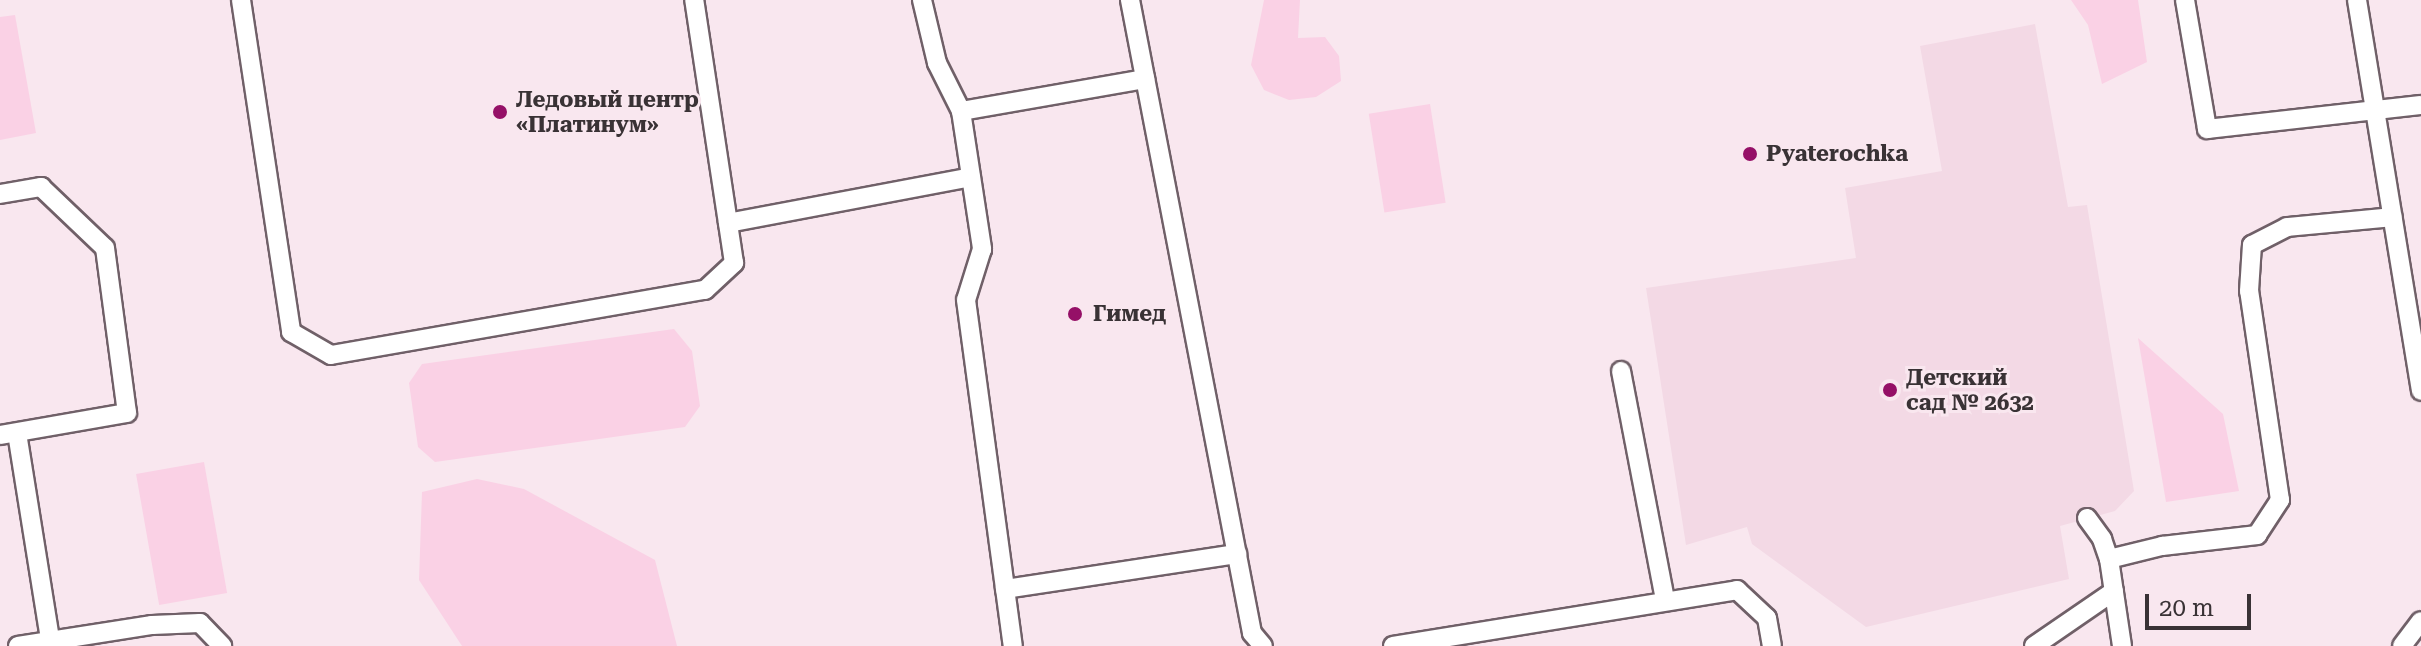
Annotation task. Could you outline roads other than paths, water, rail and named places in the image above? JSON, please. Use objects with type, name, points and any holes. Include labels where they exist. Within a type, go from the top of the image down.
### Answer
[{"type":"lane","points":[[241,0],[291,332],[331,355],[705,290],[734,263],[694,0]]},
{"type":"lane","points":[[922,0],[937,63],[961,111],[982,249],[966,300],[1013,646]]},
{"type":"lane","points":[[1130,0],[1252,633],[1263,646]]},
{"type":"lane","points":[[2185,0],[2207,129],[2421,105]]},
{"type":"lane","points":[[2357,0],[2421,391]]},
{"type":"lane","points":[[961,111],[1145,79]]},
{"type":"lane","points":[[728,223],[971,177]]},
{"type":"lane","points":[[0,194],[41,187],[105,248],[127,413],[8,434],[50,644]]},
{"type":"lane","points":[[2109,559],[2162,546],[2257,535],[2280,500],[2249,291],[2252,245],[2287,227],[2393,217]]},
{"type":"lane","points":[[1621,371],[1665,599]]},
{"type":"lane","points":[[2087,518],[2102,539],[2109,559],[2122,646]]},
{"type":"lane","points":[[1005,589],[1237,554]]},
{"type":"lane","points":[[1393,646],[1665,599],[1737,590],[1767,618],[1772,646]]},
{"type":"lane","points":[[2034,646],[2114,591]]},
{"type":"lane","points":[[2402,646],[2421,621]]},
{"type":"lane","points":[[18,646],[50,644],[152,625],[200,623],[222,646]]},
{"type":"place","name":"Ледовый центр «Платинум»","points":[[500,112]]},
{"type":"place","name":"Pyaterochka","points":[[1750,154]]},
{"type":"place","name":"Гимед","points":[[1075,314]]},
{"type":"place","name":"Детский сад № 2632","points":[[1890,390]]}]
